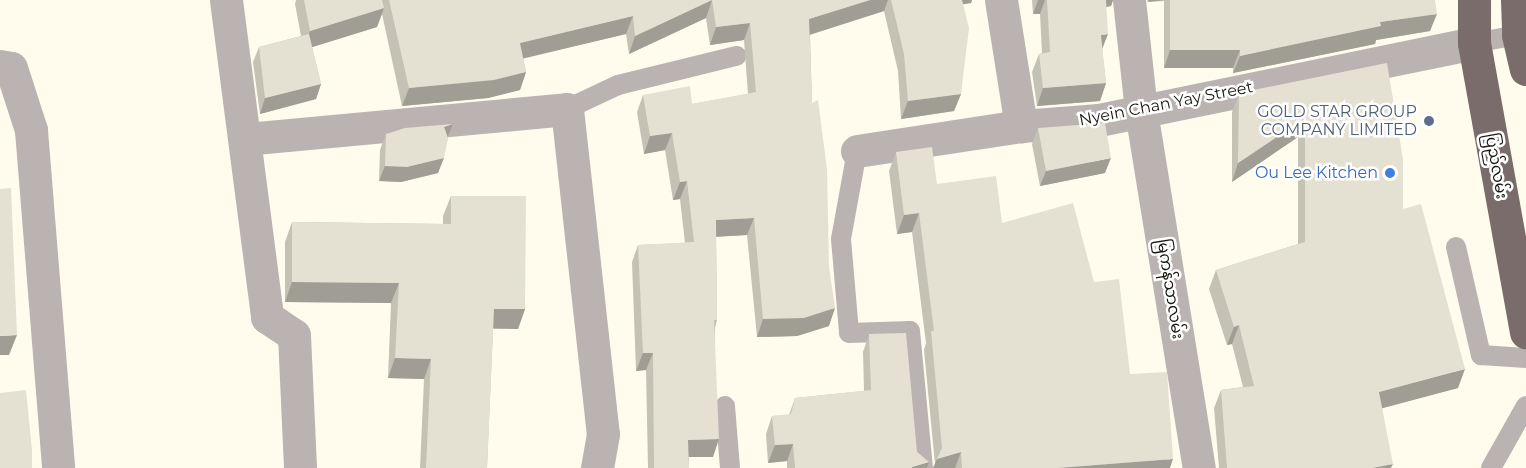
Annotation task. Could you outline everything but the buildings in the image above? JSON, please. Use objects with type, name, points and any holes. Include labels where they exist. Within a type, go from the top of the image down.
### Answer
[{"type":"highway","name":"ပြည်လမ်း","points":[[1474,0],[1474,43],[1526,332]]},
{"type":"highway","points":[[1517,0],[1518,35],[1526,69]]},
{"type":"street","points":[[226,0],[267,317],[294,335],[300,468]]},
{"type":"street","points":[[1001,0],[1021,126]]},
{"type":"street","name":"မြကန်သာလမ်း","points":[[1129,0],[1141,111],[1199,468]]},
{"type":"street","name":"Nyein Chan Yay Street","points":[[857,151],[1021,126],[1099,120],[1474,43]]},
{"type":"street","points":[[0,66],[11,68],[31,130],[58,468]]},
{"type":"street","points":[[245,139],[567,109],[603,434],[597,468]]},
{"type":"lane","points":[[1474,43],[1518,35]]},
{"type":"lane","points":[[567,109],[618,85],[736,56]]},
{"type":"lane","points":[[857,151],[841,239],[849,333],[910,331],[923,468]]},
{"type":"lane","points":[[1456,247],[1481,355],[1526,358]]},
{"type":"lane","points":[[725,405],[730,468]]},
{"type":"lane","points":[[1491,468],[1526,406]]},
{"type":"place","name":"GOLD STAR GROUP COMPANY LIMITED","points":[[1429,121]]},
{"type":"place","name":"Ou Lee Kitchen","points":[[1390,173]]}]
